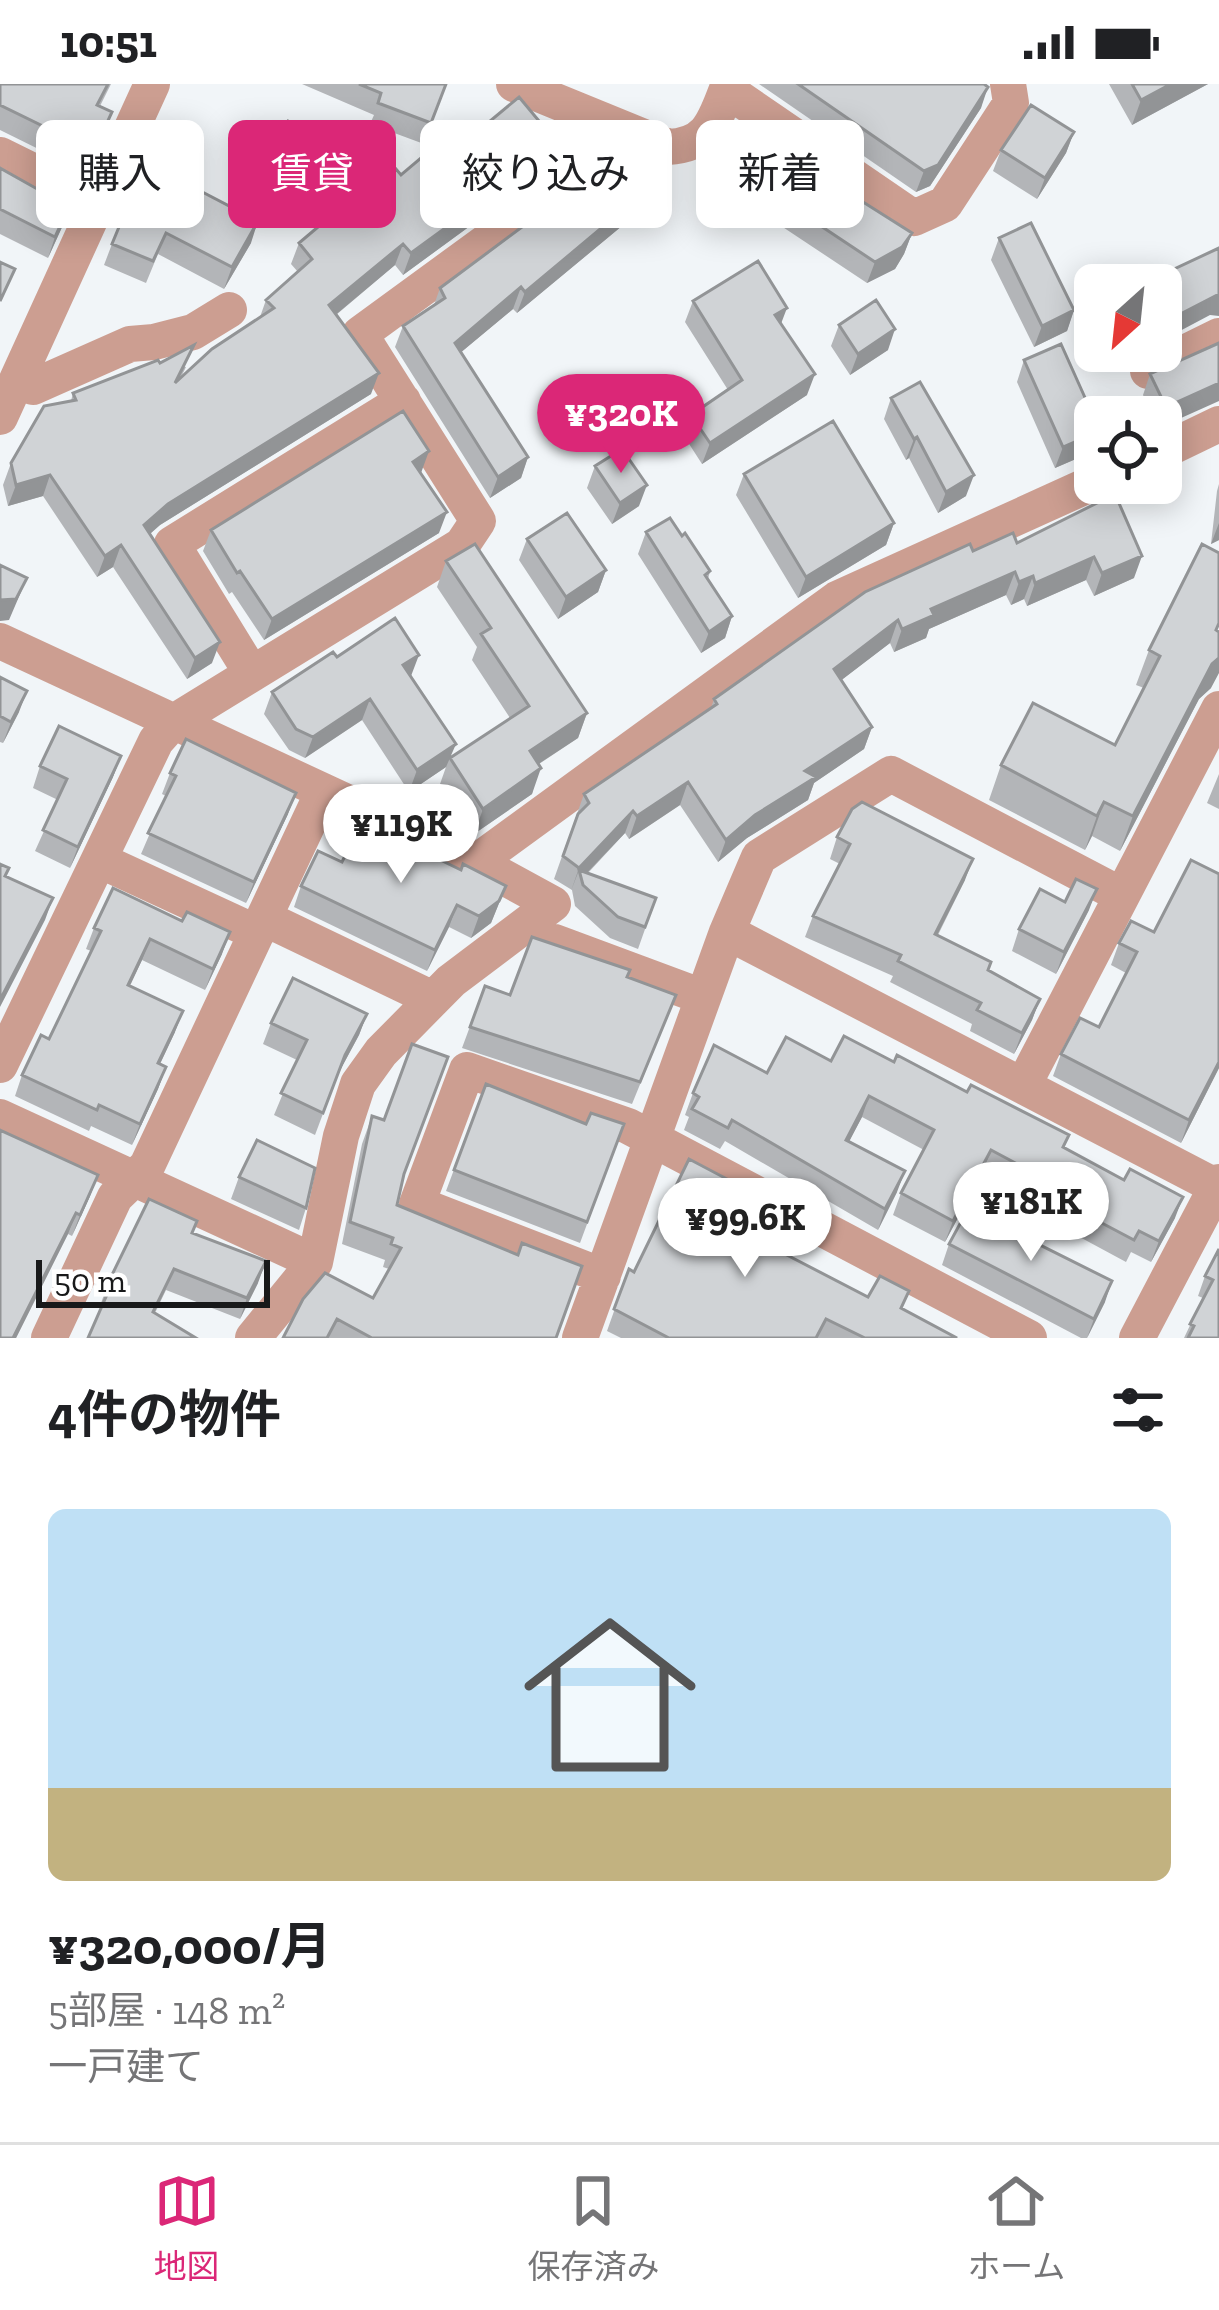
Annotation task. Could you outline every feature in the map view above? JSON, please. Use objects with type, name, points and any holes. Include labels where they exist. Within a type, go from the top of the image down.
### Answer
[{"type":"street","points":[[135,120],[152,84]]},
{"type":"street","points":[[514,84],[601,120]]},
{"type":"street","points":[[672,147],[689,146],[710,130],[728,87],[914,218],[945,204],[1011,103],[1008,84]]},
{"type":"street","points":[[0,155],[36,173]]},
{"type":"street","points":[[0,417],[86,228]]},
{"type":"street","points":[[0,1065],[156,740],[172,723],[462,545],[478,521],[360,334],[505,228]]},
{"type":"street","points":[[16,382],[33,387],[130,344],[193,332],[229,310]]},
{"type":"street","points":[[1182,354],[1219,336]]},
{"type":"street","points":[[252,674],[172,544],[404,401]]},
{"type":"street","points":[[1182,442],[1219,424]]},
{"type":"street","points":[[476,862],[837,599],[1074,492]]},
{"type":"street","points":[[0,641],[476,862],[553,904],[481,955],[433,999],[381,1052],[358,1084],[341,1136],[315,1262],[253,1338]]},
{"type":"street","points":[[1024,1084],[1219,709]]},
{"type":"street","points":[[580,1338],[759,856],[891,774],[1121,895]]},
{"type":"street","points":[[49,1338],[115,1197],[147,1166],[323,792]]},
{"type":"street","points":[[99,860],[433,999]]},
{"type":"street","points":[[728,932],[1218,1186],[1137,1338]]},
{"type":"street","points":[[555,942],[704,998]]},
{"type":"street","points":[[602,1276],[417,1204],[467,1070],[628,1126],[1029,1338]]},
{"type":"street","points":[[0,1117],[315,1262]]},
{"type":"building","points":[[0,84],[108,84],[97,105],[112,112],[108,120],[36,123],[0,105]]},
{"type":"building","points":[[359,84],[446,84],[432,120],[378,103],[381,93]]},
{"type":"building","points":[[798,84],[988,87],[938,165],[924,171],[864,130],[864,120],[850,120]]},
{"type":"building","points":[[1132,84],[1171,84],[1141,100]]},
{"type":"building","points":[[519,97],[538,120],[491,120]]},
{"type":"building","points":[[1031,105],[1074,132],[1045,178],[1001,150]]},
{"type":"building","points":[[420,159],[420,228],[445,228],[411,253],[403,244],[329,305],[379,373],[168,504],[144,525],[220,642],[195,658],[121,545],[105,556],[50,475],[16,485],[11,463],[44,406],[76,400],[73,393],[160,363],[194,345],[175,383],[212,349],[274,308],[266,300],[312,259],[299,243],[317,228],[396,228],[396,169],[401,175]]},
{"type":"building","points":[[0,168],[36,188],[36,227],[0,209]]},
{"type":"building","points":[[204,193],[228,205],[228,228],[254,228],[232,267],[166,233],[153,261],[112,244],[119,228],[204,228]]},
{"type":"building","points":[[864,203],[912,233],[902,247],[875,262],[824,228],[864,228]]},
{"type":"building","points":[[1031,223],[1074,310],[1042,326],[999,238]]},
{"type":"building","points":[[37,228],[59,228],[55,237]]},
{"type":"building","points":[[521,228],[601,228],[455,343],[528,457],[498,477],[403,326],[445,298],[440,288]]},
{"type":"building","points":[[1219,248],[1219,294],[1182,313],[1182,265]]},
{"type":"building","points":[[758,261],[787,308],[775,315],[815,374],[710,443],[691,415],[742,380],[693,301]]},
{"type":"building","points":[[0,262],[15,269],[0,301]]},
{"type":"building","points":[[876,300],[895,329],[858,354],[839,325]]},
{"type":"building","points":[[1219,343],[1219,383],[1182,400],[1182,396],[1161,396],[1150,374],[1182,372],[1182,360]]},
{"type":"building","points":[[1061,344],[1084,396],[1074,396],[1074,442],[1063,447],[1024,360]]},
{"type":"building","points":[[920,382],[974,475],[946,492],[891,398]]},
{"type":"building","points":[[403,411],[429,451],[413,462],[447,512],[272,619],[211,530]]},
{"type":"building","points":[[833,421],[894,523],[806,577],[744,474]]},
{"type":"building","points":[[622,449],[647,485],[620,503],[595,466]]},
{"type":"building","points":[[1095,504],[1119,504],[1142,556],[1102,573],[1094,557],[1035,583],[1033,576],[1019,582],[1015,572],[931,609],[934,615],[902,629],[898,620],[834,669],[872,727],[805,771],[816,777],[755,815],[726,840],[688,782],[637,816],[633,811],[579,868],[563,856],[578,814],[589,803],[584,794],[717,704],[714,699],[865,592],[970,544],[973,551],[1013,533],[1017,543]]},
{"type":"building","points":[[567,513],[606,570],[566,597],[527,539]]},
{"type":"building","points":[[670,518],[710,571],[705,575],[732,616],[709,632],[646,532]]},
{"type":"building","points":[[475,544],[587,713],[530,751],[541,768],[483,809],[450,758],[529,706],[481,634],[491,628],[446,561]]},
{"type":"building","points":[[1202,544],[1219,553],[1219,658],[1133,816],[1104,802],[1097,816],[1001,765],[1033,703],[1115,745],[1160,656],[1149,650]]},
{"type":"building","points":[[0,565],[27,578],[16,599],[0,600]]},
{"type":"building","points":[[395,618],[419,655],[403,665],[456,744],[417,770],[370,699],[313,737],[296,729],[272,692]]},
{"type":"building","points":[[0,677],[27,691],[11,722],[0,716]]},
{"type":"building","points":[[59,726],[121,756],[78,847],[43,830],[67,779],[40,766]]},
{"type":"building","points":[[186,739],[296,793],[254,882],[148,833],[176,776],[170,773]]},
{"type":"building","points":[[862,802],[973,859],[935,934],[991,962],[988,970],[1040,999],[1022,1033],[977,1010],[981,1003],[898,961],[901,955],[813,916],[850,844],[837,837],[852,809]]},
{"type":"building","points":[[356,819],[461,870],[463,864],[506,886],[499,901],[479,916],[457,905],[435,950],[301,886],[318,851],[342,862],[360,825]]},
{"type":"building","points":[[1191,860],[1219,874],[1219,1062],[1189,1120],[1061,1054],[1080,1018],[1099,1027],[1137,952],[1119,943],[1131,921],[1154,932]]},
{"type":"building","points":[[0,864],[9,868],[5,876],[53,898],[0,1000]]},
{"type":"building","points":[[579,870],[656,898],[645,927],[618,917],[583,885]]},
{"type":"building","points":[[1076,879],[1097,889],[1064,952],[1019,929],[1040,889],[1065,902]]},
{"type":"building","points":[[113,888],[182,921],[187,912],[230,932],[213,969],[150,939],[128,985],[183,1011],[158,1063],[166,1067],[140,1124],[22,1075],[41,1035],[49,1039],[101,931],[94,928]]},
{"type":"building","points":[[532,937],[630,970],[627,977],[676,995],[640,1082],[470,1027],[485,986],[510,995]]},
{"type":"building","points":[[293,978],[367,1014],[323,1113],[281,1093],[307,1040],[271,1023]]},
{"type":"building","points":[[844,1036],[894,1062],[897,1055],[967,1092],[971,1085],[1069,1135],[1063,1147],[1124,1180],[1130,1169],[1183,1197],[1159,1241],[1139,1231],[1134,1240],[1045,1193],[1051,1182],[991,1150],[953,1221],[901,1193],[934,1130],[869,1096],[846,1140],[905,1171],[885,1209],[732,1120],[728,1128],[692,1109],[699,1097],[693,1093],[714,1045],[767,1073],[786,1037],[831,1061]]},
{"type":"building","points":[[412,1044],[448,1057],[397,1205],[518,1255],[522,1243],[582,1266],[556,1338],[372,1338],[337,1319],[327,1338],[283,1338],[303,1299],[325,1273],[373,1298],[401,1248],[391,1244],[393,1238],[350,1222],[372,1116],[384,1120]]},
{"type":"building","points":[[486,1084],[586,1124],[591,1113],[624,1124],[587,1222],[454,1170]]},
{"type":"building","points":[[0,1130],[98,1175],[13,1338],[0,1338]]},
{"type":"building","points":[[257,1140],[315,1168],[306,1208],[239,1177]]},
{"type":"building","points":[[689,1159],[744,1188],[725,1223],[868,1297],[880,1276],[909,1291],[901,1308],[957,1338],[865,1338],[826,1319],[816,1338],[669,1338],[614,1309],[629,1269],[634,1272]]},
{"type":"building","points":[[149,1199],[197,1221],[192,1233],[266,1261],[247,1298],[174,1269],[153,1312],[196,1338],[88,1338],[109,1281]]},
{"type":"building","points":[[968,1209],[1112,1281],[1094,1319],[949,1244]]},
{"type":"building","points":[[1219,1249],[1219,1338],[1188,1338],[1194,1326],[1190,1324],[1213,1280],[1205,1276]]}]
